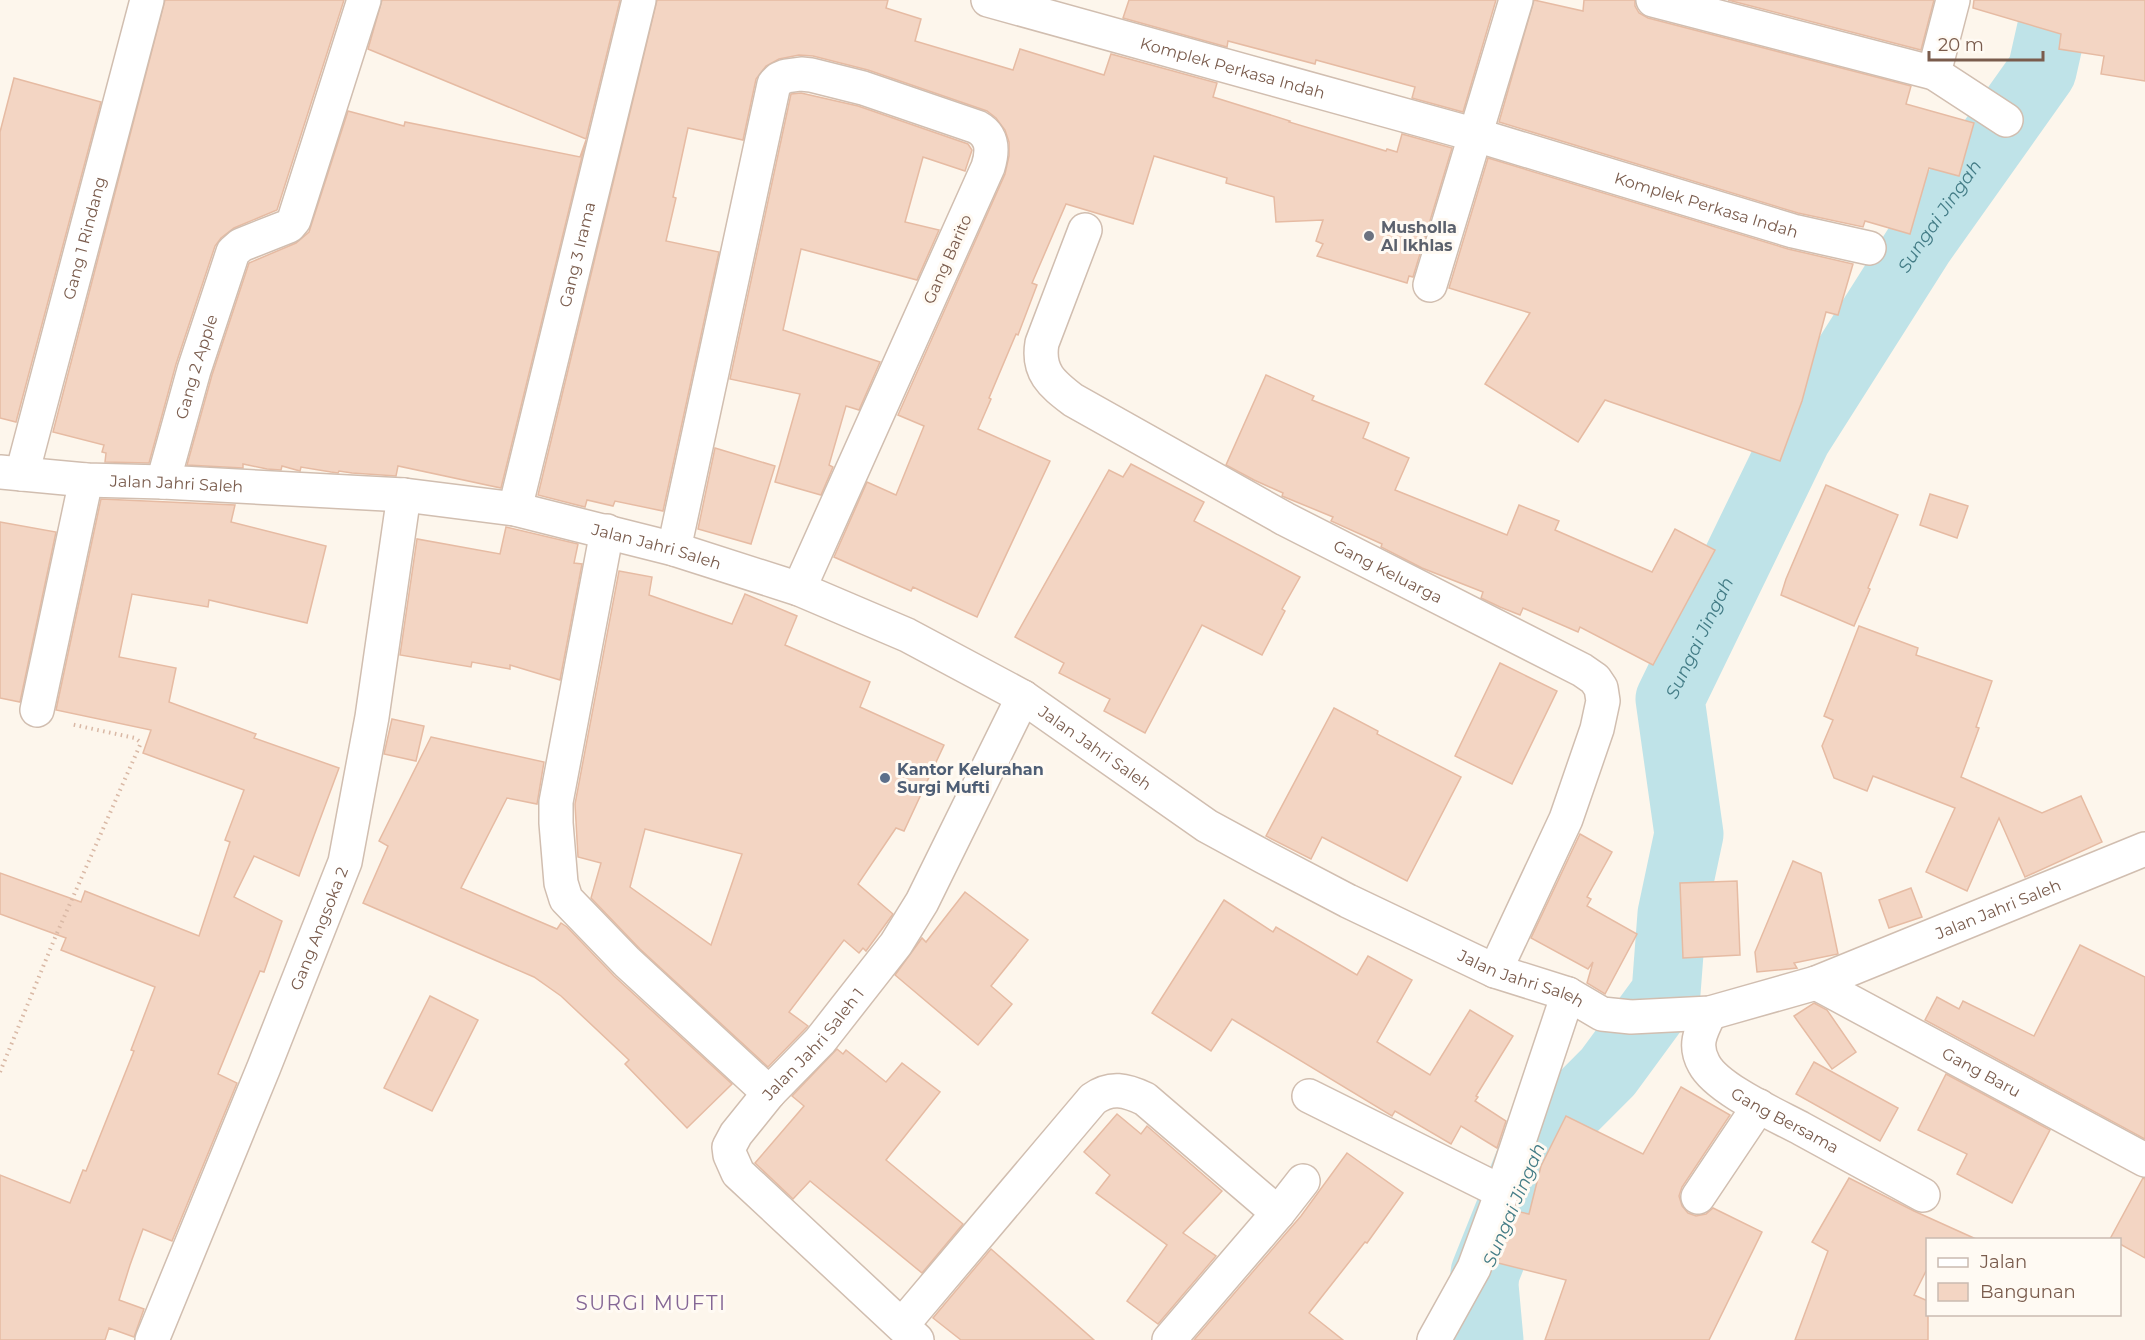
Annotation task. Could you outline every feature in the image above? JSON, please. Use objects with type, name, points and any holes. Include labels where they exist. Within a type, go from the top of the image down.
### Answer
[{"type":"street","name":"Gang 1 Rindang","points":[[11,473],[147,0]]},
{"type":"street","name":"Gang 2 Apple","points":[[163,482],[194,370],[233,252],[241,245],[289,226],[294,219],[364,0]]},
{"type":"street","name":"Gang 3 Irama","points":[[515,509],[639,0]]},
{"type":"street","name":"Komplek Perkasa Indah","points":[[988,0],[1476,135],[1793,231],[1869,248]]},
{"type":"street","points":[[1430,285],[1515,0]]},
{"type":"street","points":[[1653,0],[1934,72],[2006,120]]},
{"type":"street","points":[[1934,72],[1953,0]]},
{"type":"street","name":"Gang Barito","points":[[674,549],[774,84],[782,77],[801,74],[863,88],[977,127],[987,135],[991,147],[988,167],[799,589]]},
{"type":"street","name":"Gang Keluarga","points":[[1085,230],[1042,343],[1040,355],[1041,364],[1049,379],[1065,394],[1285,519],[1582,670],[1598,682],[1603,701],[1597,729],[1566,819],[1495,971]]},
{"type":"street","name":"Jalan Jahri Saleh","points":[[11,473],[86,480],[404,495],[515,509],[674,549],[799,589],[907,635],[1023,697],[1207,826],[1348,901],[1495,971],[1568,994],[1602,1014],[1631,1017],[1694,1014],[1816,983],[2145,849]]},
{"type":"street","points":[[37,710],[86,480]]},
{"type":"street","name":"Gang Angsoka 2","points":[[152,1340],[345,862],[372,717],[404,495]]},
{"type":"street","points":[[607,531],[556,802],[555,823],[561,883],[566,899],[627,962],[769,1093]]},
{"type":"street","name":"Jalan Jahri Saleh 1","points":[[909,1333],[738,1173],[729,1147],[735,1134],[769,1093],[820,1041],[896,944],[922,902],[1023,697]]},
{"type":"street","name":"Gang Baru","points":[[1816,983],[2145,1160]]},
{"type":"street","points":[[1434,1340],[1474,1268],[1502,1192],[1568,994]]},
{"type":"street","name":"Gang Bersama","points":[[1694,1014],[1699,1034],[1697,1043],[1704,1065],[1725,1086],[1923,1195]]},
{"type":"street","points":[[909,1333],[1094,1099],[1105,1091],[1127,1091],[1145,1099],[1278,1213]]},
{"type":"street","points":[[1310,1096],[1502,1192]]},
{"type":"street","points":[[1698,1197],[1759,1106]]},
{"type":"street","points":[[1169,1340],[1303,1181]]},
{"type":"path","points":[[0,1072],[54,940],[140,746],[139,741],[135,738],[43,718],[37,710]]},
{"type":"building","points":[[165,0],[344,0],[277,210],[234,228],[215,246],[176,364],[149,463],[105,462],[106,453],[102,452],[104,445],[53,432]]},
{"type":"building","points":[[382,0],[620,0],[586,139],[368,49]]},
{"type":"building","points":[[657,0],[888,0],[886,8],[921,19],[915,41],[1013,70],[1020,49],[1104,75],[1111,54],[1217,83],[1213,97],[1386,151],[1387,149],[1397,152],[1402,134],[1452,148],[1413,277],[1409,276],[1407,283],[1317,256],[1323,244],[1316,241],[1323,220],[1276,222],[1274,197],[1226,183],[1227,178],[1154,156],[1133,224],[1066,204],[1032,283],[1037,285],[1018,335],[1016,334],[978,429],[1050,461],[977,617],[913,587],[911,591],[834,557],[867,482],[896,495],[924,426],[898,415],[1005,174],[1009,156],[1009,142],[1005,130],[987,111],[868,70],[813,56],[799,55],[779,59],[766,66],[756,79],[743,140],[688,128],[666,241],[719,252],[663,511],[615,501],[613,506],[587,500],[585,507],[538,495]]},
{"type":"building","points":[[1129,0],[1496,0],[1463,112],[1412,98],[1415,87],[1316,60],[1315,64],[1228,41],[1227,47],[1123,18]]},
{"type":"building","points":[[1534,0],[1583,11],[1584,0],[1635,0],[1639,13],[1648,18],[1911,86],[1906,104],[1974,123],[1959,176],[1929,168],[1910,234],[1865,221],[1863,227],[1798,213],[1499,122]]},
{"type":"building","points":[[1728,0],[1934,0],[1921,50]]},
{"type":"building","points":[[1974,0],[2145,0],[2145,81],[2101,74],[2104,56],[2059,49],[2061,34],[1973,8]]},
{"type":"building","points":[[14,78],[101,102],[16,422],[0,418],[0,132]]},
{"type":"building","points":[[801,93],[858,106],[968,144],[972,150],[965,171],[923,157],[905,222],[939,230],[917,280],[801,249],[783,330],[880,362],[859,410],[846,406],[829,465],[833,467],[821,495],[775,482],[800,394],[730,379],[791,94]]},
{"type":"building","points":[[348,111],[404,126],[405,122],[580,157],[586,140],[501,488],[398,466],[396,476],[339,471],[338,473],[301,467],[300,471],[282,466],[281,470],[243,464],[243,468],[187,465],[212,375],[249,263],[296,243],[309,232]]},
{"type":"building","points":[[1488,158],[1788,249],[1853,264],[1838,315],[1826,312],[1802,401],[1780,461],[1605,400],[1578,442],[1485,384],[1530,313],[1449,288]]},
{"type":"building","points":[[1266,375],[1314,396],[1312,400],[1369,423],[1363,438],[1409,458],[1395,490],[1507,535],[1519,505],[1559,521],[1555,530],[1652,572],[1675,529],[1715,550],[1653,665],[1580,627],[1578,632],[1523,608],[1520,615],[1500,607],[1481,598],[1483,592],[1422,568],[1381,547],[1382,544],[1331,521],[1333,517],[1282,496],[1283,493],[1226,465]]},
{"type":"building","points":[[715,448],[775,466],[751,544],[698,529]]},
{"type":"building","points":[[1131,464],[1204,502],[1194,521],[1300,577],[1282,609],[1285,611],[1262,655],[1202,625],[1145,733],[1104,711],[1110,699],[1059,673],[1064,663],[1015,637],[1109,470],[1123,477]]},
{"type":"building","points":[[1826,485],[1898,515],[1854,626],[1781,595]]},
{"type":"building","points":[[1930,494],[1968,506],[1957,538],[1920,525]]},
{"type":"building","points":[[101,499],[235,505],[231,522],[326,546],[307,623],[209,600],[208,607],[132,594],[119,657],[176,668],[169,702],[256,734],[254,738],[339,768],[299,876],[254,856],[234,897],[282,921],[264,972],[260,971],[218,1074],[237,1083],[172,1241],[143,1229],[130,1265],[119,1300],[144,1309],[134,1337],[109,1328],[105,1340],[0,1340],[0,1175],[70,1203],[83,1170],[86,1171],[134,1051],[131,1050],[155,987],[61,950],[66,938],[0,914],[0,873],[81,902],[85,891],[199,936],[230,842],[225,840],[244,790],[143,753],[151,730],[56,710]]},
{"type":"building","points":[[0,522],[56,532],[20,702],[0,698]]},
{"type":"building","points":[[506,527],[578,544],[574,563],[582,564],[560,680],[510,665],[510,669],[472,662],[471,667],[400,655],[417,539],[500,554]]},
{"type":"building","points":[[619,571],[652,577],[649,595],[732,624],[745,594],[797,616],[785,645],[870,682],[860,707],[944,745],[904,831],[896,828],[858,884],[893,914],[866,951],[863,948],[859,953],[844,940],[789,1012],[808,1026],[768,1067],[640,949],[591,898],[601,863],[578,857],[575,804]],"holes":[[[645,829],[742,854],[711,945],[630,887]]]},
{"type":"building","points":[[1859,626],[1918,648],[1916,655],[1992,681],[1976,727],[1979,728],[1961,777],[2042,813],[2081,796],[2102,842],[2025,877],[1999,818],[1967,891],[1926,872],[1955,808],[1873,776],[1867,791],[1834,778],[1822,746],[1833,720],[1824,716]]},
{"type":"building","points":[[1500,663],[1557,691],[1512,784],[1455,756]]},
{"type":"building","points":[[1334,708],[1378,731],[1377,734],[1461,777],[1407,881],[1322,837],[1311,859],[1266,836]]},
{"type":"building","points":[[392,719],[424,726],[416,761],[384,754]]},
{"type":"building","points":[[431,737],[544,762],[537,804],[507,798],[461,888],[557,929],[561,923],[567,927],[614,976],[732,1084],[687,1128],[625,1064],[629,1060],[561,996],[534,977],[363,903],[388,846],[379,841]]},
{"type":"building","points":[[1580,834],[1612,852],[1587,897],[1591,899],[1587,906],[1637,934],[1605,994],[1587,983],[1593,962],[1588,969],[1531,938]]},
{"type":"building","points":[[1793,861],[1821,873],[1838,954],[1794,963],[1797,968],[1757,972],[1755,952]]},
{"type":"building","points":[[1737,881],[1740,955],[1683,958],[1680,883]]},
{"type":"building","points":[[1911,888],[1922,917],[1889,928],[1879,900]]},
{"type":"building","points":[[965,892],[1028,940],[991,986],[1012,1004],[978,1045],[895,975],[922,938],[926,942]]},
{"type":"building","points":[[1224,900],[1273,932],[1276,927],[1357,975],[1368,956],[1412,980],[1377,1042],[1430,1075],[1470,1010],[1513,1036],[1475,1101],[1506,1121],[1497,1148],[1461,1126],[1451,1144],[1395,1111],[1392,1116],[1232,1019],[1211,1051],[1152,1013]]},
{"type":"building","points":[[2080,945],[2145,977],[2145,1139],[1925,1020],[1937,997],[1959,1009],[1963,1001],[2034,1036]]},
{"type":"building","points":[[430,996],[478,1020],[432,1111],[384,1088]]},
{"type":"building","points":[[1814,1003],[1827,1010],[1856,1052],[1832,1069],[1794,1016]]},
{"type":"building","points":[[837,1049],[843,1054],[846,1050],[886,1082],[902,1063],[940,1092],[886,1160],[963,1224],[922,1273],[810,1181],[793,1199],[755,1163],[804,1106],[792,1096]]},
{"type":"building","points":[[1814,1062],[1898,1108],[1880,1141],[1796,1094]]},
{"type":"building","points":[[1946,1074],[2050,1130],[2012,1203],[1957,1174],[1967,1154],[1918,1130]]},
{"type":"building","points":[[1681,1087],[1730,1115],[1682,1187],[1679,1196],[1682,1206],[1688,1213],[1696,1216],[1706,1214],[1713,1208],[1762,1232],[1709,1340],[1545,1340],[1566,1280],[1498,1263],[1515,1211],[1529,1214],[1541,1166],[1566,1116],[1643,1154]]},
{"type":"building","points":[[1117,1114],[1141,1134],[1147,1126],[1222,1191],[1183,1233],[1216,1256],[1158,1324],[1127,1301],[1167,1245],[1096,1193],[1110,1175],[1084,1152]]},
{"type":"building","points":[[1347,1153],[1403,1193],[1367,1243],[1365,1242],[1309,1313],[1343,1340],[1194,1340],[1301,1216]]},
{"type":"building","points":[[1849,1178],[1974,1238],[1926,1238],[1926,1271],[1914,1295],[1926,1300],[1928,1340],[1795,1340],[1828,1251],[1812,1242]]},
{"type":"building","points":[[2143,1178],[2145,1179],[2145,1258],[2121,1245],[2121,1238],[2111,1238]]},
{"type":"building","points":[[991,1249],[1094,1340],[961,1340],[933,1318]]},
{"type":"waterway","name":"Sungai Jingah","points":[[1489,1340],[1485,1273],[1537,1143],[1608,1072],[1666,993],[1672,914],[1689,834],[1670,699],[1797,437],[1920,243],[2042,71],[2058,0]]},
{"type":"place","name":"Musholla Al Ikhlas","points":[[1369,236]]},
{"type":"place","name":"Kantor Kelurahan Surgi Mufti","points":[[885,778]]},
{"type":"district","name":"SURGI MUFTI","points":[[651,1303]]}]
